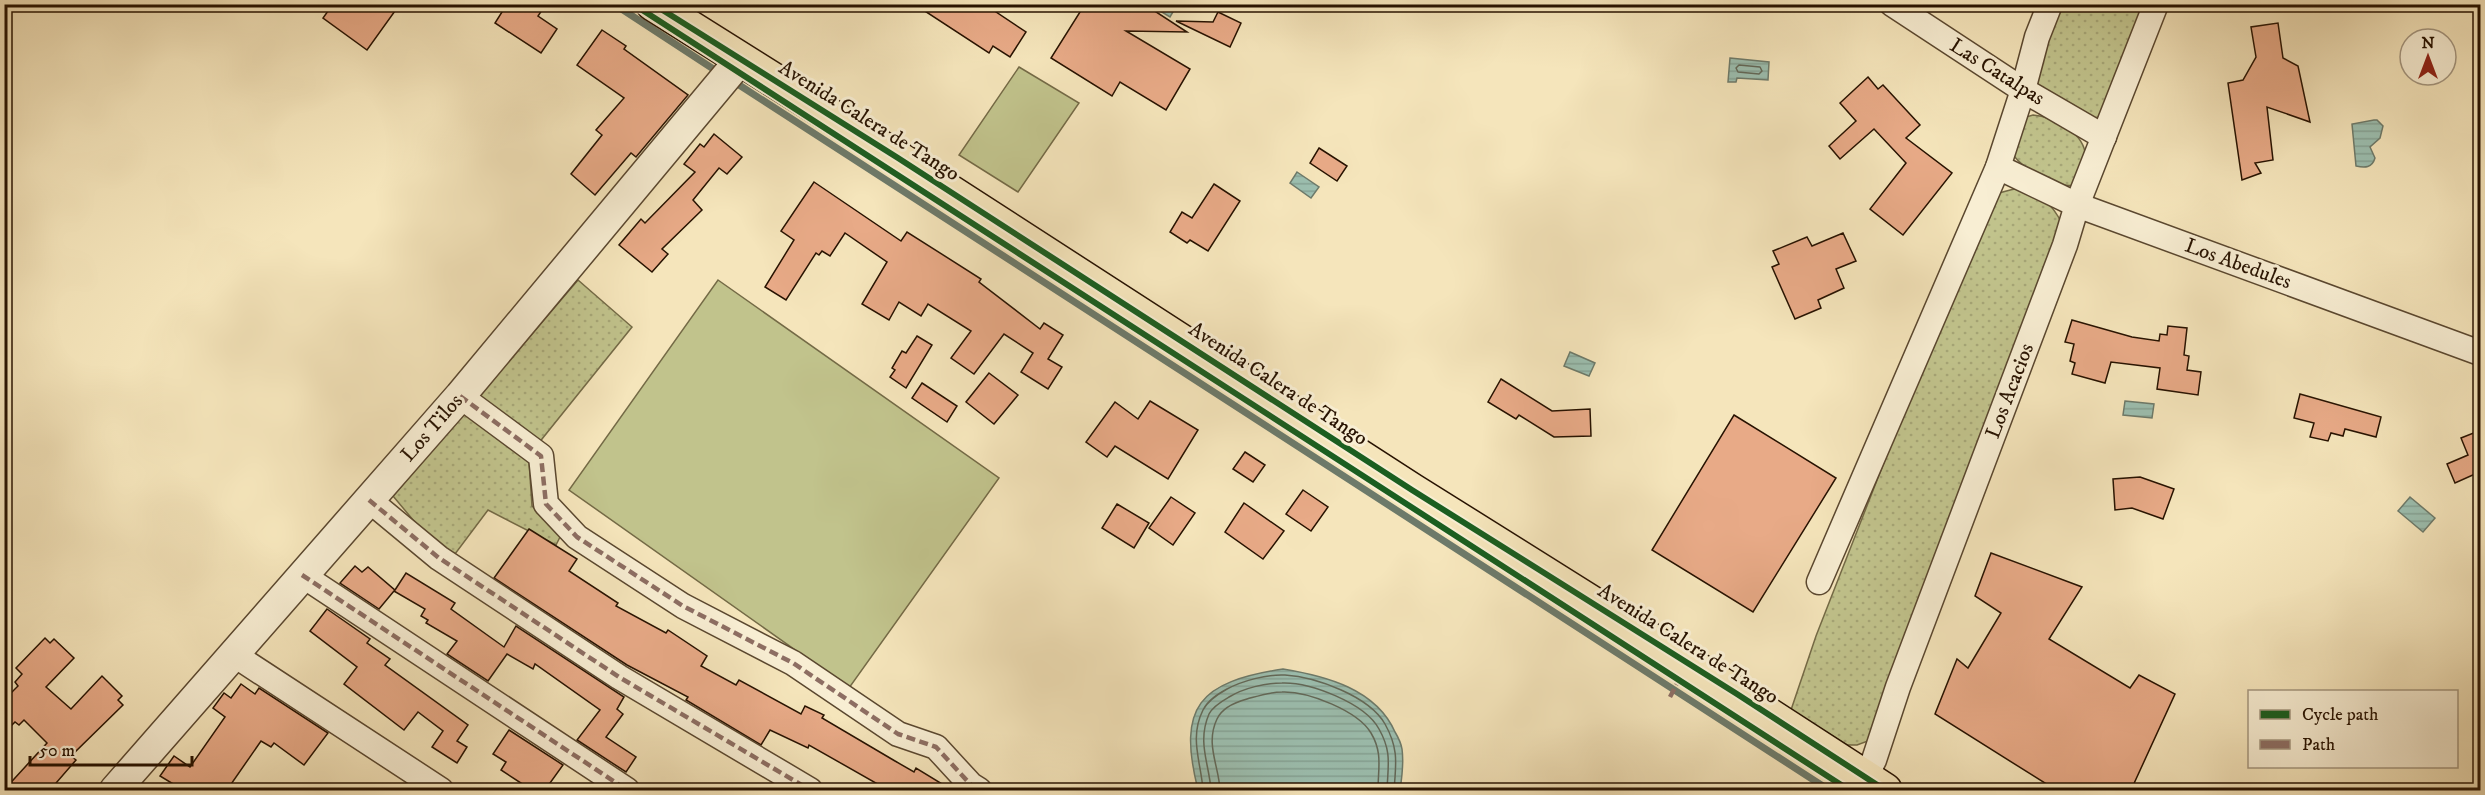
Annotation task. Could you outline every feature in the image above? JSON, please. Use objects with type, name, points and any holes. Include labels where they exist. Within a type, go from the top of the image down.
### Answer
[{"type":"main road","name":"Avenida Calera de Tango","points":[[653,4],[730,74],[1875,784]]},
{"type":"street","name":"Las Catalpas","points":[[1892,4],[2023,90],[2104,137]]},
{"type":"street","points":[[1819,582],[1998,167],[2023,90],[2037,37],[2050,4]]},
{"type":"street","name":"Los Acacios","points":[[1875,784],[1874,760],[1898,687],[2061,256],[2077,205],[2156,4]]},
{"type":"street","name":"Los Tilos","points":[[115,790],[460,396],[730,74]]},
{"type":"street","name":"Los Abedules","points":[[1998,167],[2077,205],[2481,353]]},
{"type":"street","points":[[460,396],[541,456],[546,504],[577,537],[683,606],[793,663],[898,734],[936,747],[971,785],[979,790]]},
{"type":"street","points":[[369,500],[439,558],[609,670],[810,790]]},
{"type":"street","points":[[302,575],[627,790]]},
{"type":"street","points":[[233,654],[441,790]]},
{"type":"green space","points":[[2056,5],[2150,5],[2104,117],[2096,119],[2039,86],[2036,80]]},
{"type":"green space","points":[[1019,67],[1079,103],[1018,192],[959,155]]},
{"type":"green space","points":[[2033,115],[2065,126],[2082,144],[2085,160],[2076,185],[2069,186],[2043,178],[2014,156],[2026,117]]},
{"type":"green space","points":[[2014,189],[2030,192],[2043,199],[2054,210],[2062,224],[1868,741],[1857,745],[1847,745],[1791,710],[1816,636],[1984,207],[1999,193]]},
{"type":"green space","points":[[578,280],[632,327],[542,439],[529,461],[532,506],[563,531],[556,545],[488,510],[455,554],[424,533],[393,496]]},
{"type":"green space","points":[[718,280],[999,478],[849,688],[569,490]]},
{"type":"water","points":[[1150,5],[1177,5],[1170,17]]},
{"type":"water","points":[[1730,58],[1769,62],[1768,80],[1737,78],[1736,82],[1728,82]]},
{"type":"water","points":[[2374,120],[2383,126],[2380,138],[2370,147],[2375,158],[2368,166],[2356,166],[2352,124]]},
{"type":"water","points":[[1297,172],[1319,187],[1311,198],[1290,183]]},
{"type":"water","points":[[1570,352],[1595,363],[1589,376],[1564,366]]},
{"type":"water","points":[[2125,401],[2154,404],[2152,418],[2123,415]]},
{"type":"water","points":[[2410,497],[2435,518],[2423,532],[2398,511]]},
{"type":"water","points":[[1283,669],[1316,676],[1348,687],[1376,705],[1386,717],[1401,745],[1403,765],[1400,790],[1198,790],[1192,761],[1191,737],[1194,718],[1201,703],[1214,691],[1231,682],[1254,674]]},
{"type":"building","points":[[333,4],[400,4],[367,50],[323,18]]},
{"type":"building","points":[[507,4],[546,4],[538,16],[557,29],[541,53],[495,23]]},
{"type":"building","points":[[914,4],[984,4],[1026,32],[1010,57],[993,46],[989,53]]},
{"type":"building","points":[[1085,4],[1144,4],[1187,32],[1126,31],[1190,69],[1166,110],[1120,82],[1112,96],[1051,58]]},
{"type":"building","points":[[1218,12],[1241,23],[1230,47],[1176,21],[1213,22]]},
{"type":"building","points":[[2278,23],[2283,58],[2298,66],[2310,122],[2267,107],[2273,160],[2255,163],[2261,173],[2242,180],[2228,83],[2243,80],[2256,57],[2251,27]]},
{"type":"building","points":[[602,30],[626,46],[624,49],[688,95],[636,157],[631,153],[595,195],[571,174],[602,135],[596,130],[624,98],[577,65]]},
{"type":"building","points":[[1868,77],[1878,89],[1883,85],[1920,125],[1906,138],[1952,173],[1903,235],[1870,209],[1906,163],[1874,129],[1840,159],[1829,146],[1856,121],[1840,103]]},
{"type":"building","points":[[714,134],[742,157],[727,174],[719,168],[693,200],[702,210],[662,249],[668,254],[652,272],[619,245],[641,219],[645,223],[695,172],[684,164],[700,144],[704,147]]},
{"type":"building","points":[[1319,148],[1347,166],[1337,181],[1310,163]]},
{"type":"building","points":[[814,182],[901,241],[907,232],[981,279],[979,282],[1040,329],[1044,323],[1063,335],[1048,359],[1062,367],[1048,389],[1021,372],[1033,353],[1004,334],[974,374],[951,358],[971,331],[928,304],[921,316],[899,302],[889,320],[862,304],[887,262],[845,233],[830,256],[822,251],[819,255],[816,253],[786,300],[765,287],[794,240],[781,231]]},
{"type":"building","points":[[1214,184],[1240,201],[1208,251],[1190,240],[1187,243],[1170,232],[1182,212],[1192,218]]},
{"type":"building","points":[[1843,233],[1856,261],[1836,269],[1844,288],[1818,300],[1821,308],[1795,319],[1772,267],[1779,264],[1773,251],[1807,237],[1812,246]]},
{"type":"building","points":[[2072,320],[2132,337],[2159,341],[2160,334],[2167,335],[2168,326],[2187,328],[2184,355],[2189,356],[2187,370],[2201,372],[2198,395],[2157,389],[2160,368],[2111,362],[2105,383],[2072,374],[2075,363],[2070,361],[2074,344],[2065,342]]},
{"type":"building","points":[[917,336],[932,345],[906,388],[890,377],[895,370],[892,368],[902,351],[906,353]]},
{"type":"building","points":[[989,373],[1018,395],[994,424],[966,402]]},
{"type":"building","points":[[1501,379],[1552,411],[1590,409],[1591,436],[1554,437],[1519,415],[1516,419],[1488,402]]},
{"type":"building","points":[[922,383],[957,406],[947,422],[912,398]]},
{"type":"building","points":[[2300,394],[2381,417],[2376,437],[2345,429],[2343,436],[2331,433],[2328,441],[2310,437],[2314,423],[2294,418]]},
{"type":"building","points":[[1150,401],[1198,430],[1168,479],[1115,446],[1107,457],[1086,442],[1115,402],[1138,419]]},
{"type":"building","points":[[1734,415],[1836,478],[1753,612],[1652,550]]},
{"type":"building","points":[[2481,430],[2481,485],[2475,474],[2455,483],[2447,464],[2468,455],[2461,438]]},
{"type":"building","points":[[1245,452],[1265,465],[1253,482],[1233,469]]},
{"type":"building","points":[[2140,477],[2174,489],[2163,519],[2132,508],[2115,510],[2113,479]]},
{"type":"building","points":[[1303,490],[1328,507],[1311,531],[1286,514]]},
{"type":"building","points":[[1171,497],[1195,513],[1173,545],[1149,528]]},
{"type":"building","points":[[1244,503],[1284,531],[1263,559],[1225,532]]},
{"type":"building","points":[[1117,504],[1149,523],[1134,548],[1102,528]]},
{"type":"building","points":[[529,529],[577,559],[569,571],[618,603],[616,606],[666,633],[668,630],[707,656],[701,666],[736,685],[739,680],[801,714],[805,706],[824,715],[822,718],[895,761],[914,772],[916,768],[952,790],[888,790],[809,745],[808,748],[770,730],[761,745],[686,700],[688,697],[627,665],[494,578]]},
{"type":"building","points":[[1991,553],[2082,587],[2049,639],[2130,688],[2139,675],[2175,694],[2131,790],[2056,790],[1935,714],[1957,659],[1968,668],[2001,613],[1975,596]]},
{"type":"building","points":[[355,566],[362,572],[368,567],[395,590],[406,573],[455,603],[451,609],[504,647],[516,626],[624,697],[617,709],[623,714],[606,737],[636,757],[626,772],[577,740],[600,710],[535,664],[533,669],[507,654],[488,681],[447,654],[457,641],[426,623],[428,620],[421,616],[425,609],[394,591],[379,609],[340,583]]},
{"type":"building","points":[[327,609],[370,639],[367,643],[390,659],[385,665],[468,725],[457,741],[467,747],[457,763],[432,747],[443,731],[418,712],[404,730],[344,684],[357,667],[310,631]]},
{"type":"building","points":[[45,638],[50,643],[54,639],[74,658],[46,687],[71,709],[102,676],[122,696],[118,700],[123,705],[71,756],[76,760],[50,790],[4,790],[47,743],[24,720],[19,725],[15,722],[4,733],[4,700],[18,686],[15,682],[22,674],[16,668]]},
{"type":"building","points":[[241,684],[255,694],[259,688],[328,733],[304,765],[274,743],[271,747],[261,741],[227,790],[183,790],[160,776],[174,756],[190,767],[225,717],[213,708],[224,693],[231,698]]},
{"type":"building","points":[[509,730],[563,765],[545,790],[520,790],[524,785],[501,770],[506,762],[493,754]]},
{"type":"waterway","points":[[614,4],[721,74]]},
{"type":"waterway","points":[[733,81],[1829,790]]},
{"type":"marked path","points":[[460,396],[541,456],[546,504],[577,537],[683,606],[793,663],[898,734],[936,747],[971,785],[979,790]]},
{"type":"marked path","points":[[369,500],[439,558],[619,677],[810,790]]},
{"type":"marked path","points":[[302,575],[627,790]]},
{"type":"marked path","points":[[1670,697],[1679,680]]},
{"type":"cycle path","points":[[633,4],[1849,790]]},
{"type":"cycle path","points":[[653,4],[898,158],[1412,490],[1885,790]]}]
